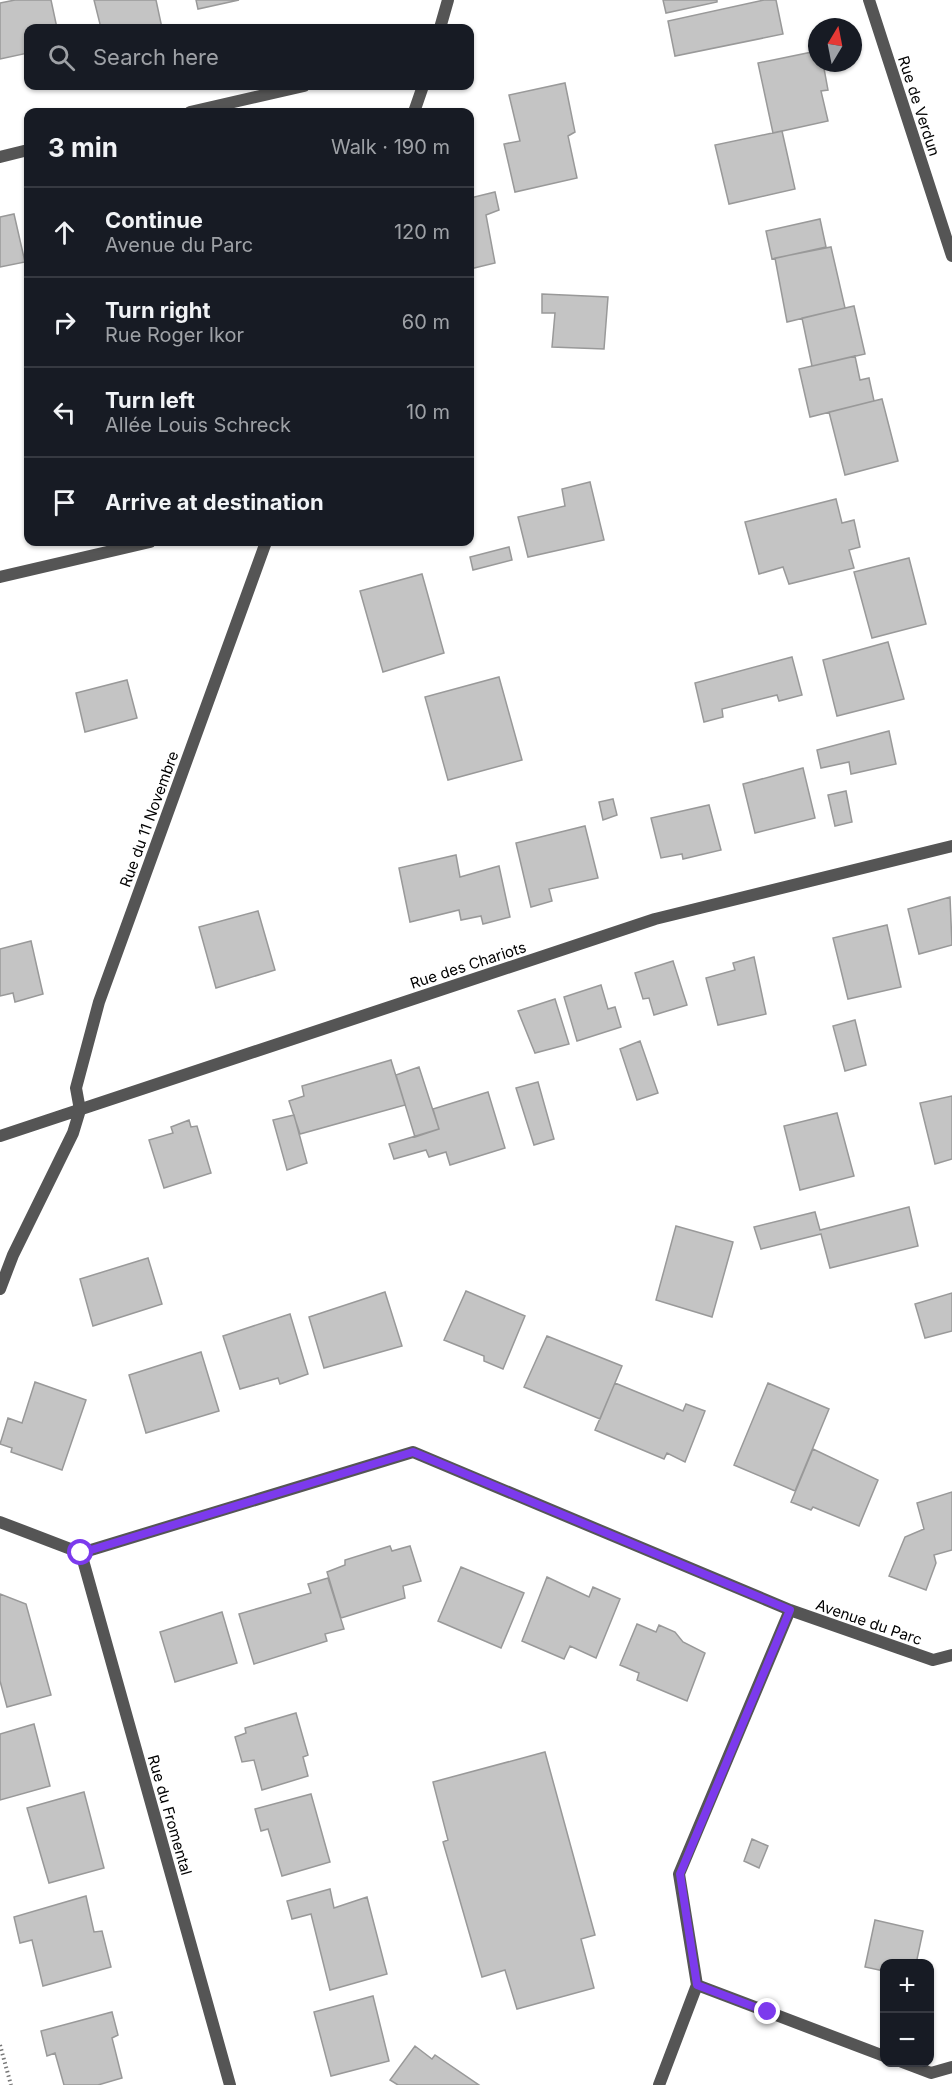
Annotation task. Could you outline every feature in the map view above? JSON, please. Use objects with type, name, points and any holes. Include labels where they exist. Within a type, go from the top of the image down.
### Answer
[{"type":"street","points":[[441,24],[448,0]]},
{"type":"street","name":"Rue de Verdun","points":[[869,0],[952,256]]},
{"type":"street","points":[[208,108],[286,90]]},
{"type":"street","points":[[415,108],[422,90]]},
{"type":"street","points":[[0,157],[24,151]]},
{"type":"street","points":[[0,577],[133,546]]},
{"type":"street","name":"Rue du 11 Novembre","points":[[80,1110],[76,1088],[99,1002],[265,546]]},
{"type":"street","name":"Rue des Chariots","points":[[0,1136],[655,919],[952,846]]},
{"type":"street","points":[[0,1289],[13,1255],[73,1133],[80,1110]]},
{"type":"street","name":"Avenue du Parc","points":[[81,1553],[413,1452],[790,1610],[933,1660],[952,1655]]},
{"type":"street","points":[[0,1522],[81,1553]]},
{"type":"street","name":"Rue du Fromental","points":[[81,1553],[230,2085]]},
{"type":"street","points":[[659,2085],[697,1985],[680,1874],[790,1610]]},
{"type":"street","points":[[697,1985],[880,2054]]},
{"type":"street","points":[[916,2067],[931,2073],[952,2067]]},
{"type":"path","points":[[0,2045],[11,2085]]},
{"type":"building","points":[[15,0],[51,0],[56,24],[24,24],[24,54],[0,59],[0,3]]},
{"type":"building","points":[[94,0],[156,0],[161,24],[100,24]]},
{"type":"building","points":[[196,0],[239,0],[198,9]]},
{"type":"building","points":[[663,0],[717,0],[717,2],[666,13]]},
{"type":"building","points":[[764,0],[776,0],[783,34],[675,56],[668,21]]},
{"type":"building","points":[[808,53],[808,72],[825,72],[828,90],[821,91],[828,121],[773,133],[758,63]]},
{"type":"building","points":[[565,83],[575,132],[568,136],[577,178],[515,192],[504,144],[520,141],[509,95]]},
{"type":"building","points":[[782,131],[795,189],[729,204],[715,145]]},
{"type":"building","points":[[495,192],[499,210],[486,215],[495,263],[474,268],[474,197]]},
{"type":"building","points":[[14,214],[24,262],[0,267],[0,217]]},
{"type":"building","points":[[820,219],[826,247],[772,259],[766,231]]},
{"type":"building","points":[[831,247],[845,308],[787,322],[775,258]]},
{"type":"building","points":[[542,294],[608,297],[604,349],[552,347],[555,313],[542,313]]},
{"type":"building","points":[[854,306],[865,354],[812,366],[802,318]]},
{"type":"building","points":[[855,356],[860,380],[869,378],[874,401],[810,417],[799,369]]},
{"type":"building","points":[[882,399],[898,461],[845,475],[829,412]]},
{"type":"building","points":[[590,482],[604,540],[528,557],[518,517],[565,506],[562,489]]},
{"type":"building","points":[[836,499],[842,523],[854,520],[860,547],[849,550],[854,568],[789,584],[783,567],[759,574],[745,522]]},
{"type":"building","points":[[509,547],[512,560],[473,570],[470,557]]},
{"type":"building","points":[[909,558],[926,624],[872,638],[854,572]]},
{"type":"building","points":[[422,574],[444,653],[383,672],[360,591]]},
{"type":"building","points":[[888,642],[904,699],[837,716],[823,660]]},
{"type":"building","points":[[792,657],[802,695],[779,701],[777,695],[722,709],[723,717],[704,722],[695,683]]},
{"type":"building","points":[[499,677],[522,760],[448,780],[425,697]]},
{"type":"building","points":[[127,680],[137,718],[85,732],[76,693]]},
{"type":"building","points":[[889,731],[896,764],[851,774],[849,762],[821,768],[817,750]]},
{"type":"building","points":[[803,768],[815,818],[755,833],[743,784]]},
{"type":"building","points":[[846,791],[852,822],[835,826],[828,795]]},
{"type":"building","points":[[613,799],[617,815],[603,820],[599,802]]},
{"type":"building","points":[[709,805],[721,850],[683,859],[682,854],[661,858],[651,818]]},
{"type":"building","points":[[585,826],[598,878],[549,889],[552,901],[531,907],[516,843]]},
{"type":"building","points":[[456,855],[460,877],[499,866],[510,917],[483,924],[481,916],[461,920],[459,910],[410,922],[399,868]]},
{"type":"building","points":[[950,897],[952,945],[919,954],[908,909]]},
{"type":"building","points":[[258,911],[275,970],[216,988],[199,927]]},
{"type":"building","points":[[887,925],[901,987],[848,999],[833,938]]},
{"type":"building","points":[[31,941],[43,994],[15,1002],[13,993],[0,996],[0,949]]},
{"type":"building","points":[[754,957],[766,1014],[718,1025],[706,978],[735,970],[733,963]]},
{"type":"building","points":[[673,961],[687,1005],[654,1015],[649,998],[643,999],[635,973]]},
{"type":"building","points":[[601,985],[608,1009],[615,1007],[621,1027],[577,1041],[564,997]]},
{"type":"building","points":[[555,999],[569,1044],[535,1053],[518,1011]]},
{"type":"building","points":[[855,1020],[866,1065],[845,1071],[833,1026]]},
{"type":"building","points":[[640,1041],[658,1093],[637,1100],[620,1049]]},
{"type":"building","points":[[391,1060],[405,1105],[300,1134],[289,1101],[304,1096],[302,1086]]},
{"type":"building","points":[[419,1067],[439,1129],[415,1137],[396,1075]]},
{"type":"building","points":[[538,1082],[554,1139],[534,1145],[516,1088]]},
{"type":"building","points":[[488,1092],[505,1148],[450,1165],[446,1152],[429,1157],[426,1150],[394,1159],[389,1144],[439,1129],[433,1109]]},
{"type":"building","points":[[952,1096],[952,1159],[935,1164],[920,1103]]},
{"type":"building","points":[[837,1113],[854,1176],[800,1190],[784,1126]]},
{"type":"building","points":[[294,1115],[307,1163],[287,1170],[273,1120]]},
{"type":"building","points":[[189,1120],[191,1127],[197,1126],[211,1173],[164,1188],[149,1140],[173,1133],[171,1127]]},
{"type":"building","points":[[909,1207],[918,1246],[830,1268],[821,1234],[761,1249],[754,1227],[815,1212],[820,1230]]},
{"type":"building","points":[[676,1226],[733,1242],[712,1317],[656,1300]]},
{"type":"building","points":[[148,1258],[162,1304],[93,1326],[80,1279]]},
{"type":"building","points":[[466,1291],[525,1316],[503,1369],[484,1361],[484,1356],[444,1340]]},
{"type":"building","points":[[385,1292],[402,1346],[324,1368],[309,1317]]},
{"type":"building","points":[[952,1293],[952,1331],[925,1338],[915,1304]]},
{"type":"building","points":[[290,1314],[308,1374],[280,1384],[278,1378],[240,1389],[223,1336]]},
{"type":"building","points":[[547,1336],[622,1366],[600,1419],[524,1387]]},
{"type":"building","points":[[201,1352],[219,1411],[146,1433],[129,1375]]},
{"type":"building","points":[[35,1382],[86,1400],[62,1470],[11,1452],[12,1448],[0,1444],[8,1418],[22,1423]]},
{"type":"building","points":[[615,1383],[683,1411],[686,1404],[705,1411],[685,1462],[667,1453],[664,1459],[595,1430]]},
{"type":"building","points":[[768,1383],[829,1409],[795,1491],[734,1465]]},
{"type":"building","points":[[813,1449],[878,1480],[859,1526],[813,1507],[811,1510],[791,1502]]},
{"type":"building","points":[[952,1492],[952,1550],[934,1555],[936,1563],[926,1590],[889,1576],[905,1537],[924,1529],[917,1503]]},
{"type":"building","points":[[390,1546],[392,1551],[410,1546],[421,1581],[403,1586],[405,1598],[341,1618],[327,1572],[345,1565],[345,1560]]},
{"type":"building","points":[[461,1567],[524,1593],[501,1648],[438,1621]]},
{"type":"building","points":[[547,1577],[589,1597],[593,1587],[620,1599],[596,1658],[570,1646],[564,1659],[522,1641]]},
{"type":"building","points":[[328,1578],[344,1629],[325,1634],[327,1641],[254,1664],[239,1614],[311,1593],[308,1584]]},
{"type":"building","points":[[0,1594],[26,1604],[51,1695],[7,1707],[0,1681]]},
{"type":"building","points":[[222,1612],[237,1663],[175,1682],[160,1632]]},
{"type":"building","points":[[637,1624],[656,1632],[659,1625],[675,1632],[683,1642],[705,1653],[687,1701],[637,1680],[639,1673],[620,1665]]},
{"type":"building","points":[[296,1713],[308,1755],[303,1757],[308,1776],[262,1790],[254,1760],[242,1762],[235,1737],[246,1733],[245,1728]]},
{"type":"building","points":[[34,1724],[50,1786],[0,1800],[0,1734]]},
{"type":"building","points":[[545,1752],[595,1935],[581,1939],[594,1988],[517,2009],[505,1970],[482,1977],[443,1842],[448,1840],[433,1782]]},
{"type":"building","points":[[84,1792],[104,1868],[49,1883],[27,1808]]},
{"type":"building","points":[[311,1794],[330,1862],[282,1876],[268,1829],[261,1831],[255,1809]]},
{"type":"building","points":[[752,1839],[768,1846],[759,1868],[744,1861]]},
{"type":"building","points":[[330,1889],[334,1908],[367,1897],[387,1974],[330,1990],[311,1914],[292,1919],[287,1901]]},
{"type":"building","points":[[86,1896],[94,1932],[102,1931],[111,1967],[43,1986],[32,1940],[20,1943],[14,1917]]},
{"type":"building","points":[[875,1920],[923,1931],[917,1959],[880,1959],[880,1970],[865,1967]]},
{"type":"building","points":[[373,1996],[389,2061],[331,2076],[314,2012]]},
{"type":"building","points":[[112,2012],[118,2035],[112,2038],[122,2078],[98,2085],[64,2085],[55,2053],[47,2056],[41,2031]]},
{"type":"building","points":[[415,2046],[432,2059],[435,2055],[479,2085],[398,2085],[390,2080]]},
{"type":"route","points":[[81,1553],[413,1452],[790,1610],[680,1874],[697,1985],[768,2012]]}]
